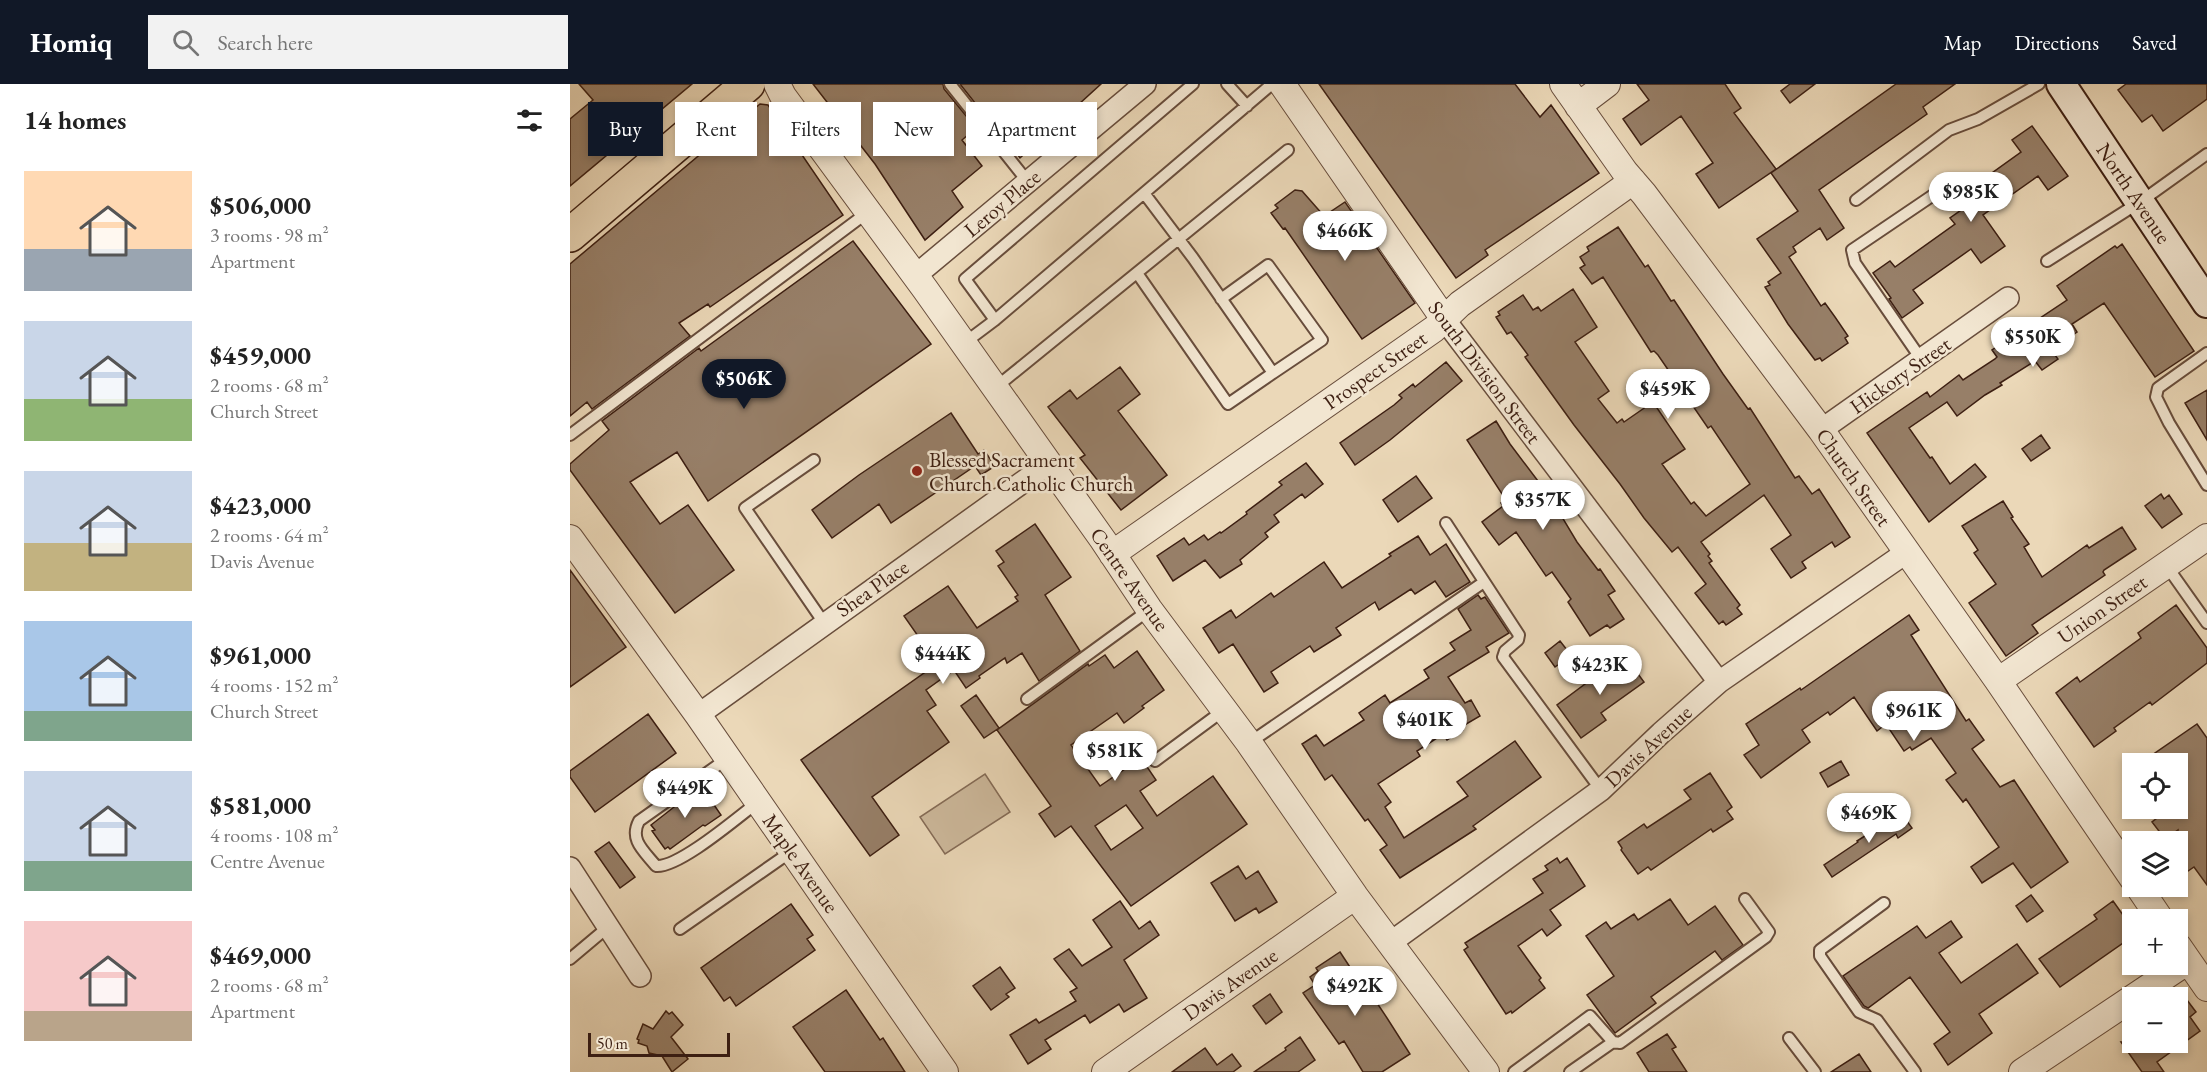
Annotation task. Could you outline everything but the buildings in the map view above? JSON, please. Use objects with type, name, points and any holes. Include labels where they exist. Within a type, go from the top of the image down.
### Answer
[{"type":"main road","points":[[570,236],[748,84]]},
{"type":"main road","name":"North Avenue","points":[[2061,84],[2140,202],[2203,288]]},
{"type":"street","name":"Centre Avenue","points":[[777,84],[783,96],[995,388],[1149,609],[1249,743],[1355,896],[1486,1072]]},
{"type":"street","name":"Leroy Place","points":[[915,276],[1145,84]]},
{"type":"street","name":"South Division Street","points":[[1282,84],[1444,319],[1719,682]]},
{"type":"street","name":"Church Street","points":[[1563,84],[1633,181],[1821,430],[1998,681],[2122,863]]},
{"type":"street","points":[[1578,106],[1607,84]]},
{"type":"street","name":"Prospect Street","points":[[1112,554],[1434,329],[1460,304],[1633,181]]},
{"type":"street","name":"Hickory Street","points":[[1821,430],[2008,298]]},
{"type":"street","name":"Shea Place","points":[[698,715],[1048,464]]},
{"type":"street","name":"Union Street","points":[[1998,681],[2207,537]]},
{"type":"street","name":"Maple Avenue","points":[[570,538],[698,715],[945,1072]]},
{"type":"street","name":"Davis Avenue","points":[[1390,943],[1601,790],[1719,682],[1907,552]]},
{"type":"street","points":[[570,868],[640,976]]},
{"type":"street","name":"Davis Avenue","points":[[1105,1072],[1355,896]]},
{"type":"street","points":[[2022,1072],[2195,966]]},
{"type":"lane","points":[[950,84],[1028,182]]},
{"type":"lane","points":[[995,320],[965,279],[1193,84]]},
{"type":"lane","points":[[1227,84],[1247,106]]},
{"type":"lane","points":[[963,344],[995,320],[1272,84]]},
{"type":"lane","points":[[1856,200],[1949,130],[1978,119],[2039,84]]},
{"type":"lane","points":[[995,388],[1288,150]]},
{"type":"lane","points":[[2047,261],[2140,202],[2207,154]]},
{"type":"lane","points":[[1921,359],[1855,263],[1852,250],[1954,181]]},
{"type":"lane","points":[[1143,193],[1273,373]]},
{"type":"lane","points":[[570,435],[868,212]]},
{"type":"lane","points":[[1137,273],[1228,404],[1322,339],[1268,265],[1221,299]]},
{"type":"lane","points":[[2207,353],[2158,388],[2156,397],[2207,485]]},
{"type":"lane","points":[[814,460],[745,508],[824,623]]},
{"type":"lane","points":[[1446,523],[1519,635],[1518,640],[1505,651],[1503,657],[1601,790]]},
{"type":"lane","points":[[2166,565],[2207,622]]},
{"type":"lane","points":[[1249,743],[1484,582]]},
{"type":"lane","points":[[1027,699],[1149,609]]},
{"type":"lane","points":[[1155,761],[1224,709]]},
{"type":"lane","points":[[728,758],[639,821],[634,830],[635,838],[656,866],[671,864],[708,840],[758,801]]},
{"type":"lane","points":[[680,929],[793,851]]},
{"type":"lane","points":[[1514,1072],[1590,1016],[1613,1042],[1620,1043],[1766,937],[1769,932],[1745,899]]},
{"type":"lane","points":[[1884,903],[1820,950],[1820,956],[1859,1012],[1877,1020],[1914,1072]]},
{"type":"lane","points":[[570,959],[608,927]]},
{"type":"lane","points":[[1789,1038],[1815,1072]]},
{"type":"lane","points":[[1570,1072],[1613,1042]]},
{"type":"shaded area","points":[[985,774],[1010,812],[945,854],[920,817]]},
{"type":"place","name":"Blessed Sacrament Church Catholic Church","points":[[917,471]]}]
